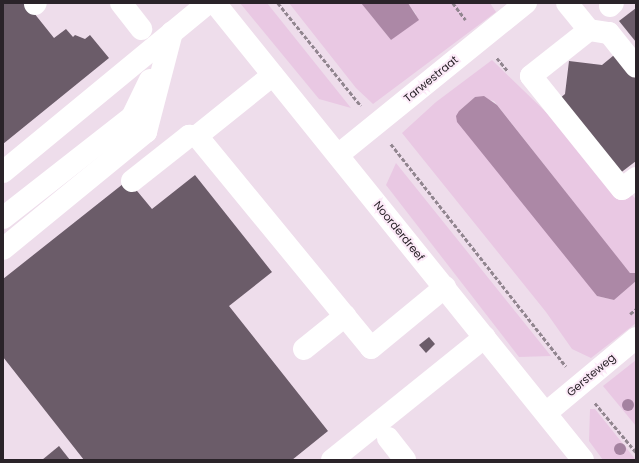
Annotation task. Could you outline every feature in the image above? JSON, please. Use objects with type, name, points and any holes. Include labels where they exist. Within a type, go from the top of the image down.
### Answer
[{"type":"street","points":[[121,3],[141,29]]},
{"type":"street","points":[[3,172],[208,3]]},
{"type":"street","name":"Noorderdreef","points":[[215,3],[546,412],[583,460]]},
{"type":"street","points":[[567,3],[589,30],[609,33],[636,66]]},
{"type":"street","name":"Tarwestraat","points":[[338,155],[516,6]]},
{"type":"street","points":[[589,30],[531,76],[622,189],[636,178]]},
{"type":"street","points":[[3,218],[132,117],[172,32]]},
{"type":"street","points":[[3,249],[146,132],[172,32]]},
{"type":"street","points":[[132,181],[189,136],[197,136],[273,75]]},
{"type":"street","points":[[197,136],[372,348],[445,287]]},
{"type":"street","points":[[304,349],[345,316]]},
{"type":"street","points":[[332,460],[485,338]]},
{"type":"street","name":"Gersteweg","points":[[546,412],[636,338]]},
{"type":"street","points":[[388,438],[405,460]]},
{"type":"path","points":[[278,3],[580,385],[636,452]]},
{"type":"shaded area","points":[[240,3],[267,3],[351,108],[319,99]]},
{"type":"shaded area","points":[[289,3],[361,3],[391,40],[416,14],[408,3],[490,3],[496,12],[373,104],[356,88]]},
{"type":"shaded area","points":[[361,3],[408,3],[419,20],[391,40]]},
{"type":"shaded area","points":[[492,60],[636,199],[636,273],[633,274],[630,273],[616,256],[494,101],[475,97],[459,111],[597,296],[614,300],[636,281],[636,323],[591,358],[572,349],[546,312],[402,133],[436,102]]},
{"type":"shaded area","points":[[484,96],[497,105],[630,273],[636,273],[636,281],[614,300],[597,296],[457,122],[456,116],[459,111],[475,97]]},
{"type":"shaded area","points":[[396,163],[551,356],[519,357],[386,185]]},
{"type":"shaded area","points":[[636,360],[636,426],[603,386]]},
{"type":"shaded area","points":[[590,409],[595,409],[636,460],[603,460],[589,441]]},
{"type":"building","points":[[3,3],[26,3],[54,38],[66,29],[73,37],[75,35],[85,39],[90,35],[109,58],[3,144]]},
{"type":"building","points":[[636,8],[636,42],[619,21]]},
{"type":"building","points":[[619,51],[636,73],[636,161],[619,174],[559,99],[565,94],[569,61],[602,65]]},
{"type":"building","points":[[195,175],[272,272],[229,306],[328,431],[292,460],[84,460],[3,357],[3,279],[128,180],[152,209]]},
{"type":"building","points":[[429,337],[435,344],[426,353],[419,345]]},
{"type":"building","points":[[59,446],[70,460],[42,460]]}]
